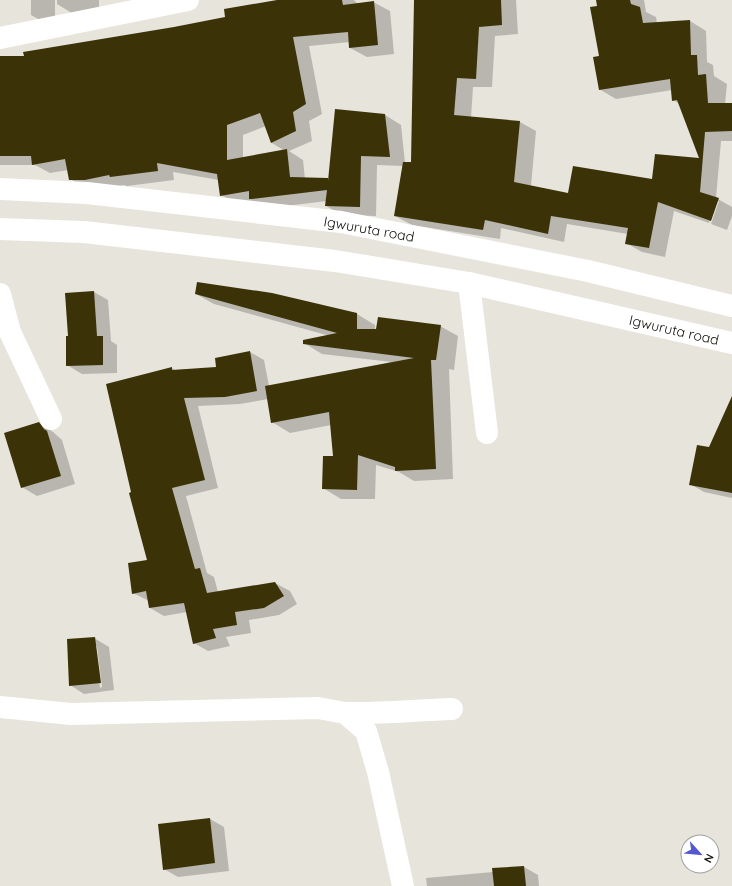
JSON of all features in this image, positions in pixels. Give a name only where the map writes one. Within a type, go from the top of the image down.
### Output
[{"type":"main road","points":[[0,38],[188,0]]},
{"type":"main road","name":"Igwuruta road","points":[[0,189],[87,193],[341,222],[588,271],[732,306]]},
{"type":"main road","name":"Igwuruta road","points":[[0,229],[84,232],[335,261],[469,283],[732,344]]},
{"type":"main road","points":[[469,283],[487,433]]},
{"type":"main road","points":[[0,294],[10,332],[51,419]]},
{"type":"main road","points":[[0,707],[71,714],[318,708],[345,713],[378,714],[415,710],[452,709]]},
{"type":"main road","points":[[345,713],[366,731],[378,772],[403,886]]},
{"type":"building","points":[[277,0],[342,0],[343,5],[374,1],[378,45],[349,48],[348,32],[293,37],[306,104],[293,112],[296,131],[271,143],[260,113],[227,125],[227,160],[287,149],[290,177],[328,178],[328,181],[335,109],[385,114],[390,157],[361,156],[360,207],[325,206],[327,190],[252,199],[249,199],[249,191],[220,196],[217,174],[157,163],[158,171],[110,177],[109,175],[85,180],[69,180],[65,159],[32,165],[31,156],[0,156],[0,56],[24,56],[23,52],[225,17],[224,9]]},
{"type":"building","points":[[414,0],[501,0],[502,25],[479,27],[476,79],[457,78],[454,115],[520,121],[514,182],[568,193],[573,166],[652,179],[655,154],[699,158],[677,100],[672,101],[670,79],[599,90],[593,57],[599,56],[590,7],[597,6],[596,0],[630,0],[631,4],[640,7],[643,23],[690,20],[691,55],[697,55],[698,75],[706,74],[708,103],[732,103],[732,131],[705,132],[700,192],[719,198],[711,221],[658,202],[649,248],[625,244],[628,228],[551,216],[548,234],[485,220],[483,230],[394,216],[403,162],[411,162]]},
{"type":"building","points":[[197,282],[272,293],[357,313],[357,329],[376,329],[378,317],[441,325],[436,360],[431,360],[436,469],[395,471],[395,467],[358,455],[357,490],[322,489],[323,456],[333,456],[329,412],[271,423],[265,386],[414,358],[303,344],[303,340],[337,333],[195,294]]},
{"type":"building","points":[[94,291],[97,336],[103,336],[103,365],[66,366],[66,336],[68,336],[65,293]]},
{"type":"building","points":[[250,351],[257,391],[225,397],[184,398],[205,480],[172,488],[195,569],[200,568],[207,593],[275,582],[284,596],[264,608],[235,612],[237,625],[213,629],[216,638],[193,644],[184,603],[149,608],[146,591],[132,594],[128,563],[147,560],[129,493],[131,492],[106,384],[172,367],[172,370],[216,367],[215,358]]},
{"type":"building","points":[[732,396],[732,493],[689,485],[697,445],[709,447]]},
{"type":"building","points":[[39,422],[47,431],[61,476],[21,488],[4,433]]},
{"type":"building","points":[[95,637],[101,683],[69,686],[67,639]]},
{"type":"building","points":[[210,818],[215,863],[163,870],[158,824]]},
{"type":"building","points":[[524,866],[526,886],[494,886],[492,868]]}]
